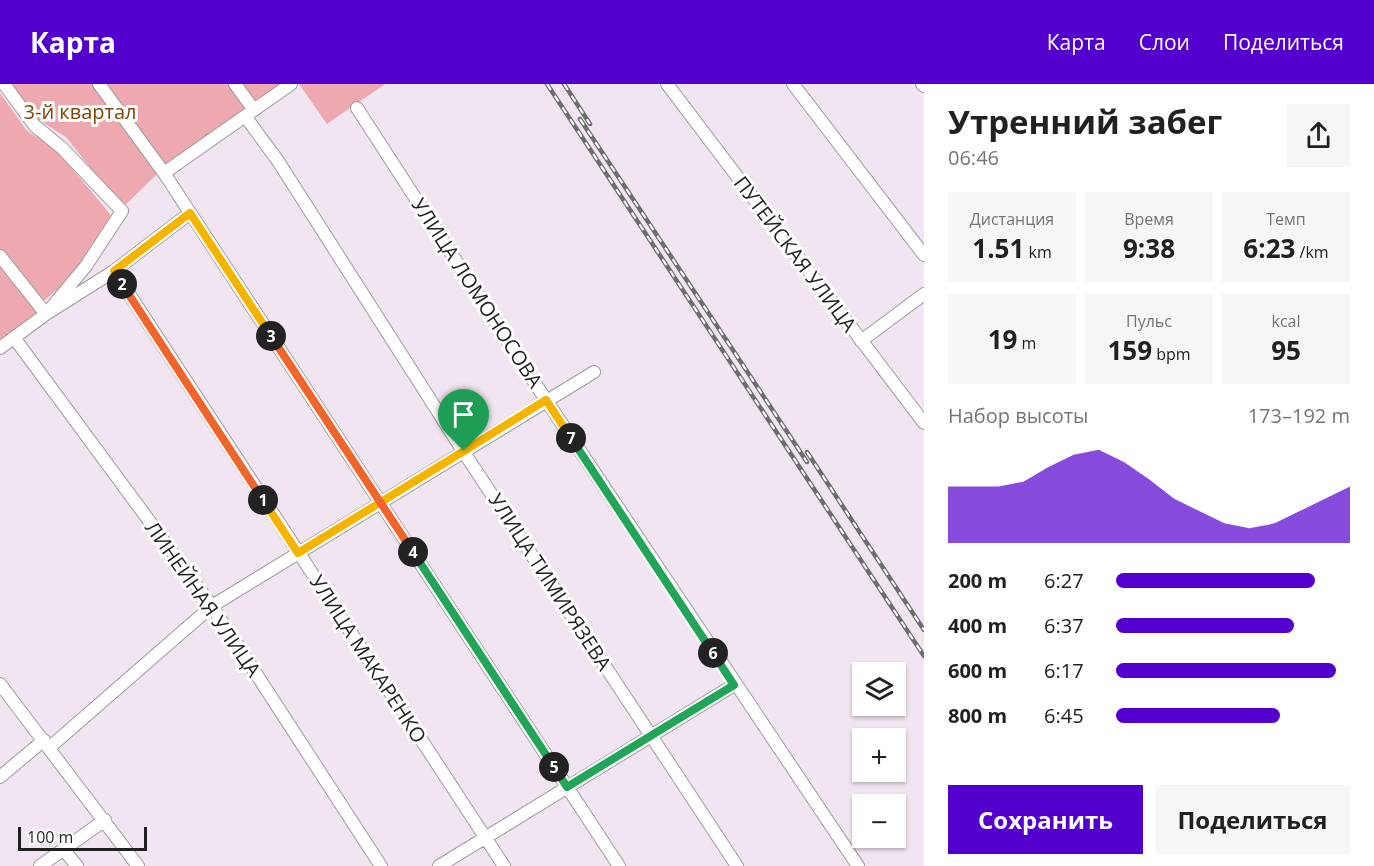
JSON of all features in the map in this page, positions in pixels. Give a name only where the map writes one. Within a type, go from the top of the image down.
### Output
[{"type":"street","points":[[4,84],[35,126],[62,148],[122,212],[86,266],[46,314]]},
{"type":"street","points":[[99,84],[164,173],[619,866]]},
{"type":"street","name":"УЛИЦА ТИМИРЯЗЕВА","points":[[235,84],[278,161],[464,451],[737,866]]},
{"type":"street","points":[[164,173],[291,84]]},
{"type":"street","name":"ПУТЕЙСКАЯ УЛИЦА","points":[[667,84],[924,423]]},
{"type":"street","points":[[793,84],[924,255]]},
{"type":"street","name":"УЛИЦА ЛОМОНОСОВА","points":[[357,108],[734,685],[858,866]]},
{"type":"street","points":[[0,348],[46,314],[114,271],[190,213]]},
{"type":"street","points":[[0,256],[46,314]]},
{"type":"street","name":"УЛИЦА МАКАРЕНКО","points":[[114,271],[504,866]]},
{"type":"street","points":[[861,341],[924,294]]},
{"type":"street","name":"ЛИНЕЙНАЯ УЛИЦА","points":[[15,339],[212,606],[381,866]]},
{"type":"street","points":[[0,776],[47,744],[212,606],[594,372]]},
{"type":"street","points":[[0,684],[138,866]]},
{"type":"street","points":[[439,866],[734,685]]},
{"type":"street","points":[[40,866],[105,820]]},
{"type":"street","points":[[64,850],[77,866]]},
{"type":"green space","name":"3-й квартал","points":[[12,84],[95,84],[158,173],[122,208],[66,137],[39,120]]},
{"type":"green space","points":[[103,84],[231,84],[249,109],[164,170]]},
{"type":"green space","points":[[242,84],[285,84],[258,104]]},
{"type":"green space","points":[[299,84],[385,84],[327,124]]},
{"type":"green space","points":[[0,93],[27,131],[56,149],[114,219],[79,272],[41,303],[0,249]]},
{"type":"green space","points":[[0,259],[42,314],[0,340]]},
{"type":"railway","points":[[547,84],[924,656]]},
{"type":"railway","points":[[564,84],[590,124]]},
{"type":"railway","points":[[580,119],[807,462]]},
{"type":"railway","points":[[807,452],[924,630]]},
{"type":"route","points":[[464,451],[380,502],[298,553],[114,271],[190,213],[380,502],[567,787],[734,685],[546,400],[464,451]]}]
